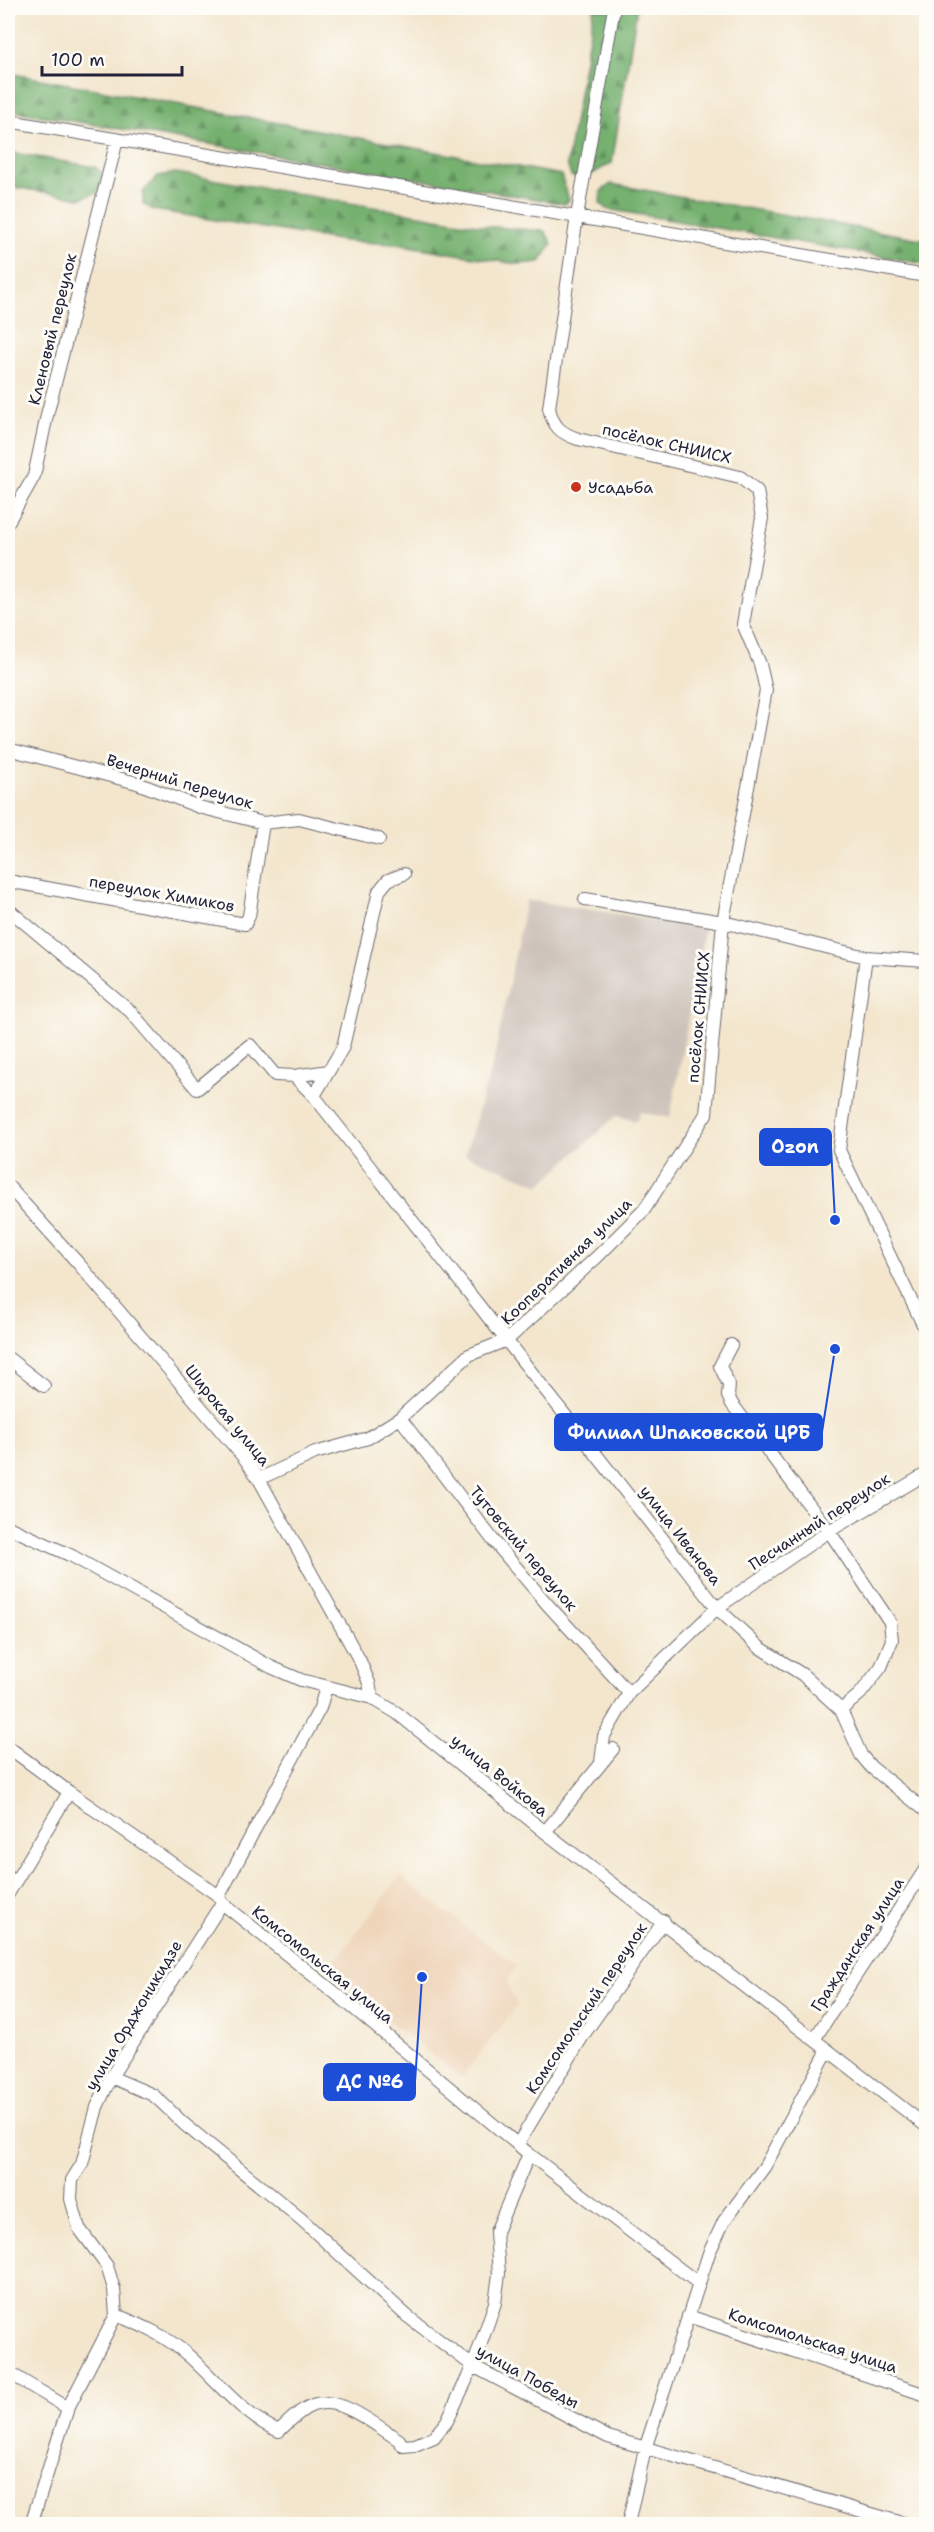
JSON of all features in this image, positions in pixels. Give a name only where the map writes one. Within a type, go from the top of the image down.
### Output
[{"type":"street","points":[[578,216],[614,8]]},
{"type":"street","points":[[8,121],[927,276]]},
{"type":"street","name":"Кленовый переулок","points":[[8,522],[34,476],[117,140]]},
{"type":"street","name":"посёлок СНИИСХ","points":[[578,216],[549,408],[551,419],[557,429],[578,439],[740,477],[757,491],[761,500],[762,518],[744,624],[760,664],[766,690],[723,922],[706,1114]]},
{"type":"street","name":"Вечерний переулок","points":[[8,749],[137,783],[199,807],[263,823],[299,819],[379,838]]},
{"type":"street","name":"переулок Химиков","points":[[8,881],[245,924],[249,916],[263,823]]},
{"type":"street","points":[[314,1096],[343,1047],[379,891],[388,880],[404,874]]},
{"type":"street","points":[[585,899],[723,922],[866,957],[927,960]]},
{"type":"street","points":[[8,909],[131,1012],[197,1089],[250,1045],[275,1075],[294,1076],[329,1071]]},
{"type":"street","points":[[866,957],[839,1150],[927,1331]]},
{"type":"street","name":"улица Иванова","points":[[294,1076],[314,1096],[436,1249],[717,1608],[759,1647],[803,1675],[842,1710],[861,1755],[870,1767],[927,1811]]},
{"type":"street","name":"Кооперативная улица","points":[[259,1479],[315,1453],[368,1438],[400,1418],[469,1354],[507,1340],[644,1210],[706,1114]]},
{"type":"street","name":"Широкая улица","points":[[8,1186],[215,1421],[259,1479],[360,1661],[372,1698]]},
{"type":"street","points":[[731,1345],[720,1366],[729,1385],[728,1396],[732,1404],[829,1531],[890,1622],[892,1640],[881,1668],[860,1694],[842,1710]]},
{"type":"street","points":[[8,1358],[44,1386]]},
{"type":"street","name":"Тутовский переулок","points":[[400,1418],[493,1540],[547,1604],[629,1693]]},
{"type":"street","name":"Песчанный переулок","points":[[601,1763],[604,1736],[629,1693],[717,1608],[829,1531],[927,1474]]},
{"type":"street","name":"улица Войкова","points":[[8,1527],[81,1561],[271,1667],[301,1680],[372,1698],[396,1713],[545,1832],[927,2126]]},
{"type":"street","name":"улица Орджоникидзе","points":[[116,2315],[114,2289],[108,2265],[79,2228],[71,2199],[72,2180],[82,2164],[97,2107],[111,2077],[220,1899],[320,1708],[326,1687]]},
{"type":"street","name":"Комсомольская улица","points":[[8,1747],[220,1899],[529,2154],[698,2283]]},
{"type":"street","points":[[545,1832],[613,1749]]},
{"type":"street","points":[[8,1894],[69,1792]]},
{"type":"street","name":"Гражданская улица","points":[[815,2038],[927,1868]]},
{"type":"street","name":"Комсомольский переулок","points":[[518,2144],[574,2050],[663,1921]]},
{"type":"street","points":[[628,2524],[645,2448],[698,2283],[724,2221],[765,2166],[828,2050]]},
{"type":"street","name":"улица Победы","points":[[111,2077],[153,2095],[184,2124],[302,2219],[406,2316],[473,2366],[608,2437],[906,2524]]},
{"type":"street","points":[[31,2524],[68,2408],[116,2315],[152,2329],[187,2355],[261,2422],[279,2431],[312,2405],[331,2402],[350,2410],[399,2440],[403,2446],[415,2445],[434,2437],[447,2421],[473,2366],[495,2303],[499,2274],[496,2232],[529,2154]]},
{"type":"street","name":"Комсомольская улица","points":[[688,2316],[927,2396]]},
{"type":"street","points":[[8,2372],[68,2408]]},
{"type":"shaded area","points":[[526,900],[705,927],[670,1118],[640,1112],[636,1121],[616,1116],[540,1185],[465,1155],[494,1059]]},
{"type":"shaded area","points":[[400,1876],[516,1966],[507,1983],[517,2006],[461,2078],[327,1971]]},
{"type":"green space","points":[[594,8],[637,8],[612,163],[587,176],[577,177],[571,176],[567,164]]},
{"type":"green space","points":[[8,73],[561,175],[569,200],[565,204],[8,110]]},
{"type":"green space","points":[[8,152],[95,167],[102,173],[99,192],[81,198],[8,186]]},
{"type":"green space","points":[[176,173],[483,226],[545,231],[552,244],[540,262],[517,264],[396,244],[344,241],[154,210],[143,204],[143,192],[158,176]]},
{"type":"green space","points":[[611,184],[926,240],[926,264],[607,209],[600,203],[601,191]]},
{"type":"place","name":"Усадьба","points":[[576,487]]},
{"type":"place","name":"Ozon","points":[[835,1220]]},
{"type":"place","name":"Филиал Шпаковской ЦРБ","points":[[835,1349]]},
{"type":"place","name":"ДС №6","points":[[422,1977]]}]
